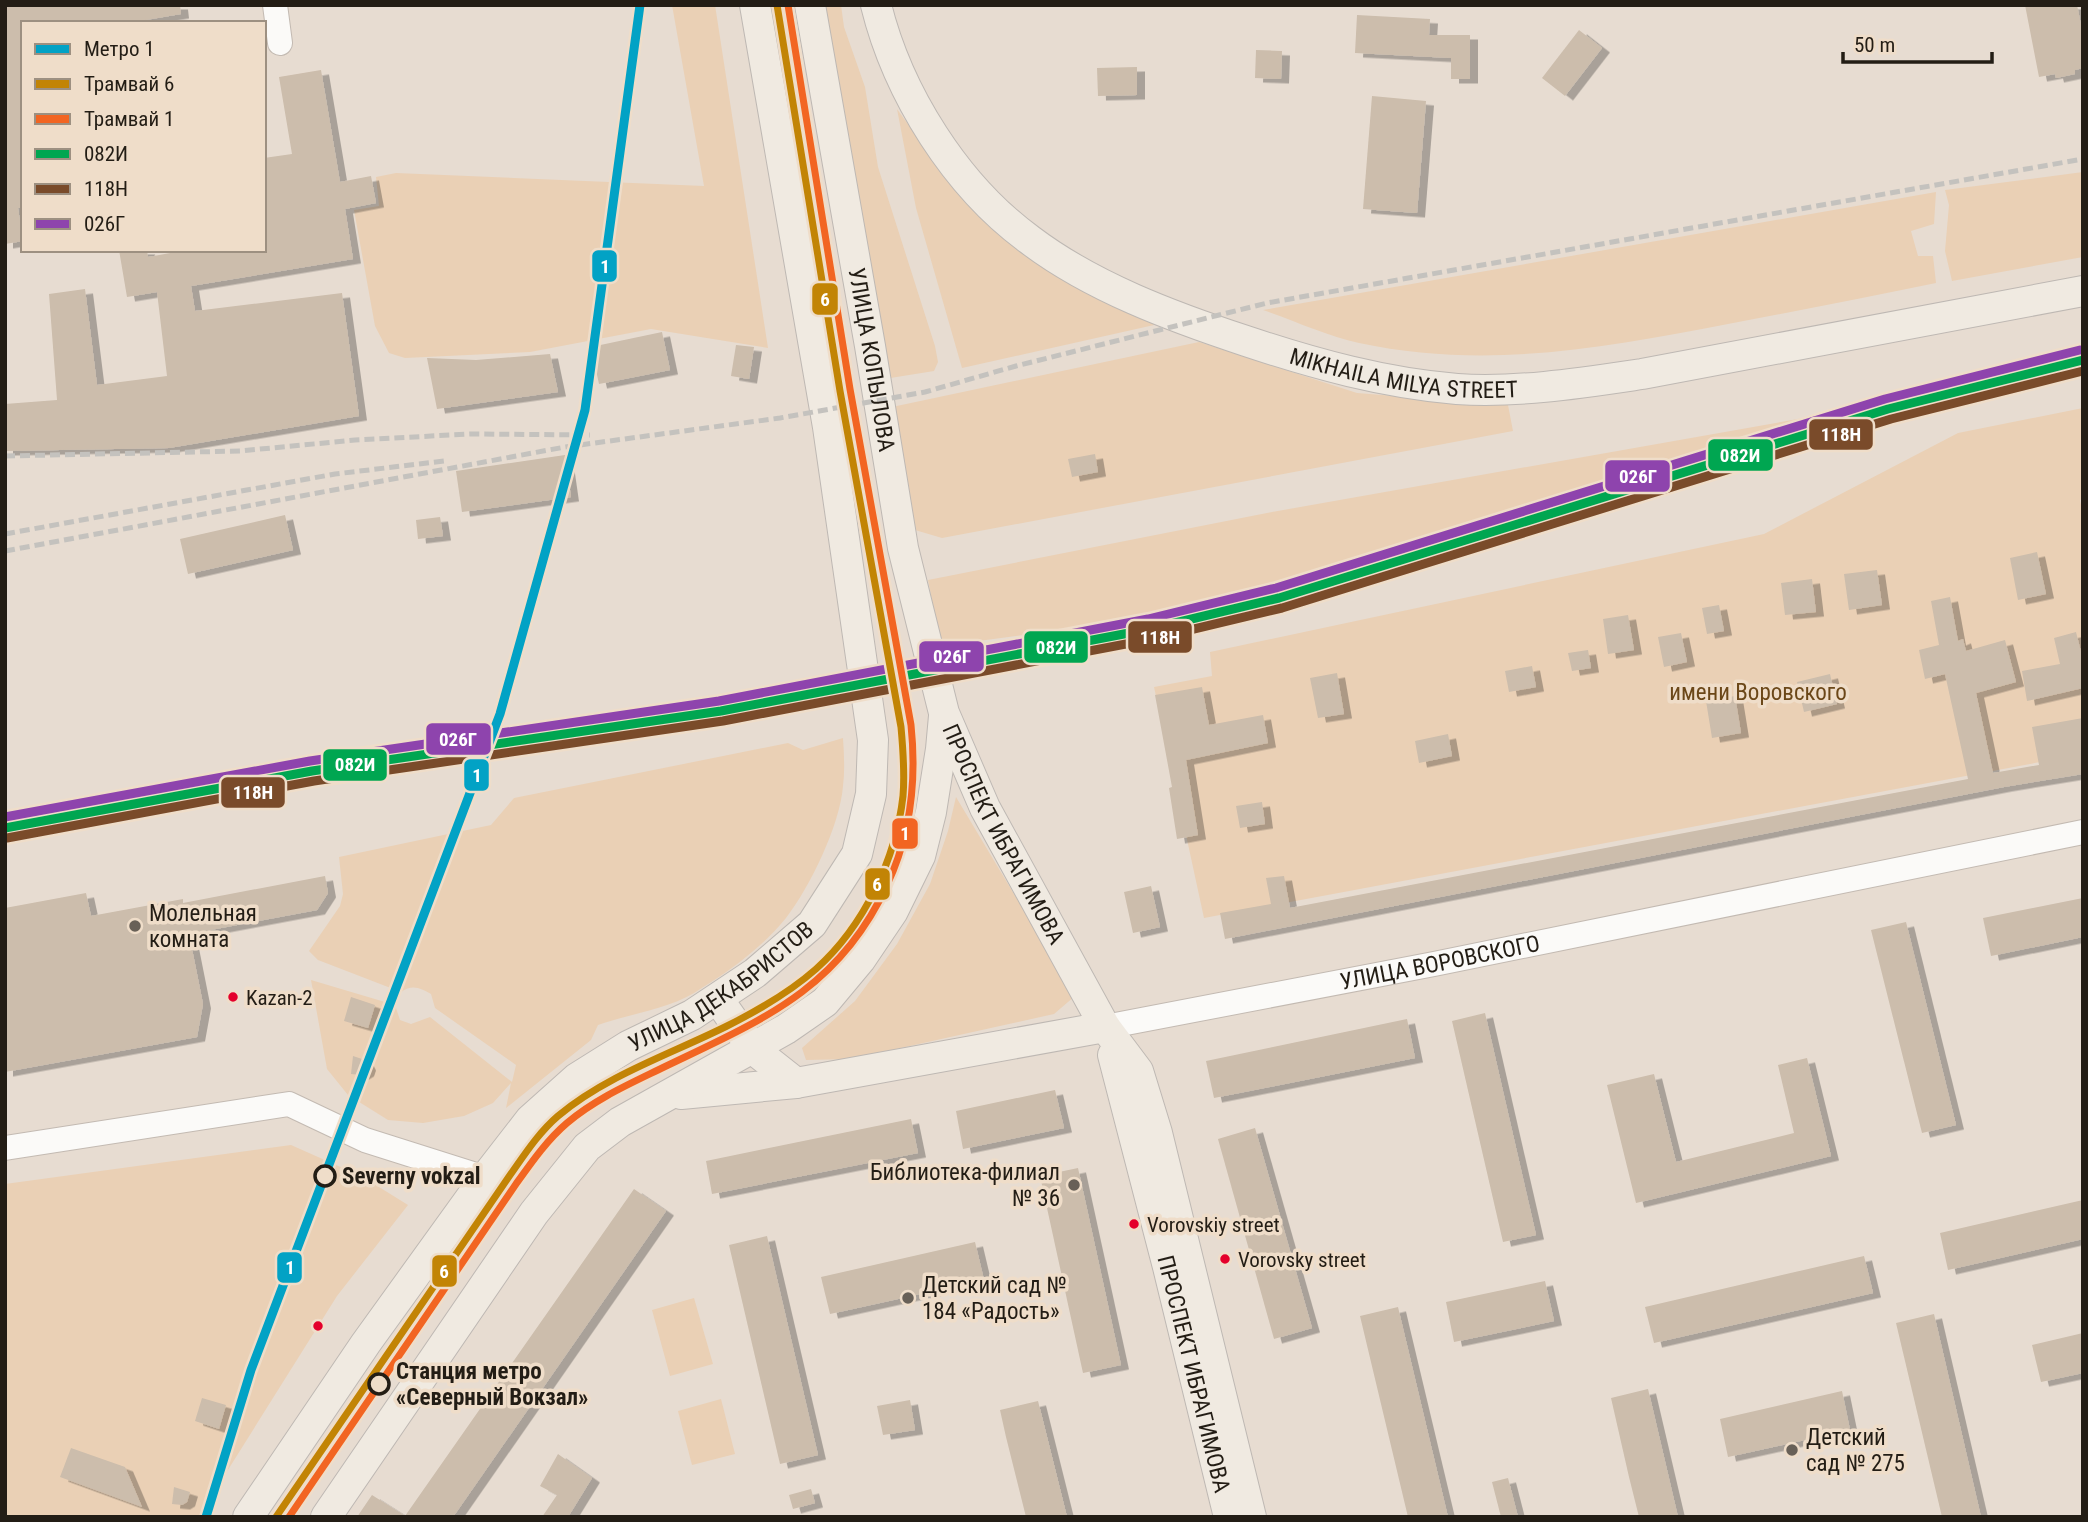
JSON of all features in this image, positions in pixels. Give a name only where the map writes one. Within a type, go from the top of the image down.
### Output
[{"type":"main road","name":"УЛИЦА ДЕКАБРИСТОВ","points":[[248,1517],[366,1343],[530,1120],[577,1077],[628,1046],[692,1015],[755,974],[812,924],[857,854],[871,794],[873,740],[813,332],[755,5]]},
{"type":"main road","name":"УЛИЦА КОПЫЛОВА","points":[[810,5],[903,548],[944,713]]},
{"type":"main road","name":"MIKHAILA MILYA STREET","points":[[876,5],[898,70],[937,144],[983,198],[1030,240],[1079,271],[1130,296],[1193,323],[1311,363],[1383,380],[1459,389],[1588,382],[2083,290]]},
{"type":"main road","name":"ПРОСПЕКТ ИБРАГИМОВА","points":[[944,713],[985,808],[1105,1027],[1138,1071],[1157,1133],[1251,1517]]},
{"type":"main road","points":[[326,1517],[526,1224],[587,1147],[620,1122],[753,1049],[825,1002],[860,960],[893,911],[920,856],[935,787],[944,713]]},
{"type":"main road","points":[[719,999],[753,1049],[796,1083]]},
{"type":"main road","name":"ПРОСПЕКТ ИБРАГИМОВА","points":[[1105,1027],[1168,1267],[1229,1517]]},
{"type":"main road","name":"УЛИЦА ВОРОВСКОГО","points":[[673,1094],[796,1083],[1105,1027]]},
{"type":"street","points":[[275,5],[280,43]]},
{"type":"street","name":"УЛИЦА ВОРОВСКОГО","points":[[1105,1027],[1434,964],[2083,832]]},
{"type":"street","points":[[5,1148],[289,1104],[365,1140],[485,1178]]},
{"type":"green space","points":[[672,5],[715,5],[768,348],[651,329],[530,352],[405,358],[389,353],[375,326],[354,210],[379,206],[376,177],[396,173],[704,186]]},
{"type":"green space","points":[[824,5],[841,5],[844,27],[865,87],[878,167],[935,346],[938,362],[934,371],[884,379]]},
{"type":"green space","points":[[897,109],[939,167],[1163,323],[962,368],[916,208]]},
{"type":"green space","points":[[2083,172],[2083,257],[1952,281],[1945,251],[1949,205],[1945,190]]},
{"type":"green space","points":[[1936,192],[1934,224],[1911,231],[1918,256],[1933,256],[1936,283],[1635,341],[1544,353],[1453,355],[1359,343],[1263,310]]},
{"type":"green space","points":[[1199,342],[1357,393],[1508,405],[1513,431],[942,538],[915,530],[892,407]]},
{"type":"green space","points":[[1860,408],[1451,534],[1168,616],[941,646],[928,580],[1272,512]]},
{"type":"green space","name":"имени Воровского","points":[[2083,408],[2083,499],[2080,500],[2083,514],[2083,754],[1204,918],[1154,687],[1212,676],[1210,652],[1764,534],[1958,433]]},
{"type":"green space","points":[[843,738],[844,774],[841,802],[830,837],[805,890],[786,918],[766,940],[694,993],[671,1004],[598,1025],[591,1040],[506,1108],[511,1083],[493,1103],[464,1116],[423,1123],[388,1120],[348,1095],[327,1069],[311,980],[395,1005],[400,1020],[411,1024],[430,1017],[512,1082],[516,1065],[435,1008],[431,994],[413,988],[401,992],[318,960],[309,951],[340,906],[343,894],[339,857],[491,825],[514,798],[788,743],[803,750]]},
{"type":"green space","points":[[956,797],[1075,996],[1054,1014],[851,1059],[806,1060],[802,1048],[855,1001],[897,944],[930,884]]},
{"type":"green space","points":[[291,1145],[363,1177],[408,1205],[337,1296],[199,1516],[5,1517],[5,1184]]},
{"type":"green space","points":[[694,1298],[713,1364],[670,1376],[652,1310]]},
{"type":"green space","points":[[721,1399],[735,1454],[692,1465],[678,1411]]},
{"type":"building","points":[[5,5],[180,5],[181,14],[140,21],[21,21],[21,208],[18,208],[21,241],[5,244]]},
{"type":"building","points":[[2025,5],[2077,5],[2083,35],[2083,68],[2075,70],[2075,74],[2056,78],[2055,74],[2039,77]]},
{"type":"building","points":[[1357,15],[1430,19],[1429,35],[1470,35],[1470,79],[1451,79],[1451,58],[1355,53]]},
{"type":"building","points":[[1579,30],[1602,48],[1565,96],[1542,78]]},
{"type":"building","points":[[1256,50],[1282,51],[1281,79],[1255,78]]},
{"type":"building","points":[[1137,67],[1137,95],[1098,96],[1097,68]]},
{"type":"building","points":[[321,70],[340,182],[371,176],[376,203],[345,209],[353,259],[191,286],[195,311],[342,293],[359,416],[169,448],[5,451],[5,404],[57,400],[49,294],[85,289],[97,385],[167,376],[157,292],[127,297],[119,252],[147,252],[148,257],[176,252],[266,252],[266,158],[292,154],[279,77]]},
{"type":"building","points":[[1372,96],[1426,101],[1417,213],[1363,209]]},
{"type":"building","points":[[662,332],[670,370],[599,384],[591,347]]},
{"type":"building","points":[[736,345],[754,347],[749,379],[731,376]]},
{"type":"building","points":[[550,354],[558,392],[437,409],[427,358],[476,360]]},
{"type":"building","points":[[1095,454],[1098,472],[1072,477],[1068,459]]},
{"type":"building","points":[[565,455],[571,497],[462,512],[456,471]]},
{"type":"building","points":[[285,515],[293,550],[188,574],[180,539]]},
{"type":"building","points":[[440,517],[443,536],[418,539],[416,520]]},
{"type":"building","points":[[2037,552],[2046,594],[2018,600],[2010,558]]},
{"type":"building","points":[[1877,570],[1882,605],[1849,610],[1844,574]]},
{"type":"building","points":[[1812,579],[1816,612],[1785,615],[1781,583]]},
{"type":"building","points":[[1950,597],[1958,641],[1963,639],[1966,651],[2005,640],[2016,682],[1976,693],[1993,773],[2039,765],[2032,727],[2083,718],[2083,774],[2004,787],[1225,939],[1220,913],[1271,904],[1266,878],[1284,876],[1290,908],[1968,779],[1945,674],[1925,679],[1919,650],[1939,645],[1931,601]]},
{"type":"building","points":[[1719,605],[1724,631],[1707,634],[1702,608]]},
{"type":"building","points":[[1628,615],[1634,650],[1608,654],[1603,619]]},
{"type":"building","points":[[2076,632],[2083,660],[2083,688],[2027,701],[2022,671],[2060,664],[2054,638]]},
{"type":"building","points":[[1681,633],[1687,662],[1664,667],[1658,637]]},
{"type":"building","points":[[1588,650],[1591,668],[1572,671],[1568,653]]},
{"type":"building","points":[[1532,666],[1536,687],[1509,692],[1505,671]]},
{"type":"building","points":[[1337,673],[1344,714],[1318,718],[1310,678]]},
{"type":"building","points":[[1830,674],[1837,704],[1804,712],[1797,682]]},
{"type":"building","points":[[1202,687],[1209,725],[1263,715],[1268,743],[1186,760],[1198,835],[1177,839],[1169,788],[1172,787],[1155,695]]},
{"type":"building","points":[[1735,696],[1741,733],[1712,738],[1706,701]]},
{"type":"building","points":[[1448,734],[1452,756],[1419,763],[1415,741]]},
{"type":"building","points":[[1262,802],[1265,824],[1240,828],[1236,806]]},
{"type":"building","points":[[325,876],[328,893],[317,910],[189,934],[203,1004],[197,1037],[5,1072],[5,908],[86,893],[91,916],[183,899],[183,903]]},
{"type":"building","points":[[1151,886],[1160,927],[1133,933],[1124,892]]},
{"type":"building","points":[[2083,898],[2083,937],[1991,956],[1983,918]]},
{"type":"building","points":[[1906,922],[1956,1125],[1922,1133],[1871,930]]},
{"type":"building","points":[[351,997],[375,1005],[368,1028],[344,1021]]},
{"type":"building","points":[[1485,1013],[1536,1235],[1503,1242],[1452,1021]]},
{"type":"building","points":[[1407,1019],[1415,1058],[1214,1098],[1206,1061]]},
{"type":"building","points":[[353,1056],[365,1060],[368,1066],[366,1072],[361,1075],[351,1074]]},
{"type":"building","points":[[1807,1058],[1831,1156],[1636,1203],[1607,1085],[1654,1074],[1676,1162],[1794,1133],[1778,1065]]},
{"type":"building","points":[[1055,1090],[1064,1128],[963,1149],[956,1111]]},
{"type":"building","points":[[911,1119],[918,1153],[712,1194],[706,1161]]},
{"type":"building","points":[[1255,1128],[1312,1328],[1274,1339],[1218,1139]]},
{"type":"building","points":[[1078,1168],[1121,1365],[1083,1373],[1040,1176]]},
{"type":"building","points":[[634,1189],[666,1211],[453,1517],[357,1517],[372,1495],[405,1516]]},
{"type":"building","points":[[2083,1200],[2083,1239],[1948,1270],[1940,1233]]},
{"type":"building","points":[[767,1236],[818,1455],[780,1464],[729,1245]]},
{"type":"building","points":[[975,1242],[984,1280],[830,1314],[821,1277]]},
{"type":"building","points":[[1864,1256],[1873,1293],[1654,1343],[1645,1307]]},
{"type":"building","points":[[1545,1281],[1554,1321],[1454,1342],[1446,1302]]},
{"type":"building","points":[[1398,1307],[1448,1517],[1408,1517],[1360,1316]]},
{"type":"building","points":[[1934,1314],[1981,1517],[1942,1517],[1896,1323]]},
{"type":"building","points":[[2083,1333],[2083,1373],[2041,1382],[2032,1345]]},
{"type":"building","points":[[1648,1389],[1678,1517],[1639,1517],[1629,1477],[1611,1398]]},
{"type":"building","points":[[1842,1391],[1850,1430],[1728,1457],[1720,1419]]},
{"type":"building","points":[[202,1398],[226,1405],[219,1429],[195,1421]]},
{"type":"building","points":[[910,1400],[915,1430],[883,1435],[877,1406]]},
{"type":"building","points":[[1038,1401],[1067,1517],[1026,1517],[1006,1437],[1000,1410]]},
{"type":"building","points":[[71,1448],[125,1467],[142,1507],[60,1477]]},
{"type":"building","points":[[558,1454],[592,1478],[568,1517],[542,1517],[557,1495],[540,1486]]},
{"type":"building","points":[[1508,1478],[1518,1517],[1501,1517],[1492,1482]]},
{"type":"building","points":[[174,1487],[190,1492],[187,1502],[182,1505],[172,1504]]},
{"type":"building","points":[[811,1489],[815,1503],[793,1509],[789,1495]]},
{"type":"railway","points":[[5,551],[565,447],[780,418],[925,392],[1016,366],[1267,303],[2083,159]]},
{"type":"railway","points":[[5,456],[240,451],[355,440],[470,434],[590,435]]},
{"type":"railway","points":[[5,534],[335,474],[444,461]]},
{"type":"metro line","name":"1","points":[[206,1517],[251,1370],[500,714],[585,410],[640,5]]},
{"type":"tram line","name":"6","points":[[276,1517],[508,1178],[544,1130],[558,1116],[597,1089],[739,1020],[774,1000],[816,969],[849,933],[863,912],[893,844],[903,796],[901,727],[840,391],[777,5]]},
{"type":"tram line","name":"1","points":[[289,1517],[516,1184],[553,1137],[567,1123],[599,1100],[761,1019],[819,978],[867,922],[887,885],[902,846],[912,787],[911,725],[850,389],[788,5]]},
{"type":"transit line","name":"026Г","points":[[5,817],[310,761],[719,701],[1148,619],[1276,588],[1885,399],[2080,350]]},
{"type":"transit line","name":"082И","points":[[5,828],[312,771],[721,711],[1150,629],[1279,598],[1888,409],[2083,360]]},
{"type":"transit line","name":"118Н","points":[[7,838],[314,781],[723,721],[1152,639],[1282,608],[1891,419],[2083,371]]},
{"type":"place","name":"Молельная комната","points":[[135,926]]},
{"type":"place","name":"Kazan-2","points":[[233,997]]},
{"type":"place","name":"Severny vokzal","points":[[325,1176]]},
{"type":"place","name":"Библиотека-филиал № 36","points":[[1074,1185]]},
{"type":"place","name":"Vorovskiy street","points":[[1134,1224]]},
{"type":"place","name":"Vorovsky street","points":[[1225,1259]]},
{"type":"place","name":"Детский сад № 184 «Радость»","points":[[908,1298]]},
{"type":"place","name":"Станция метро «Северный Вокзал»","points":[[379,1384]]},
{"type":"place","name":"Детский сад № 275","points":[[1792,1450]]}]
